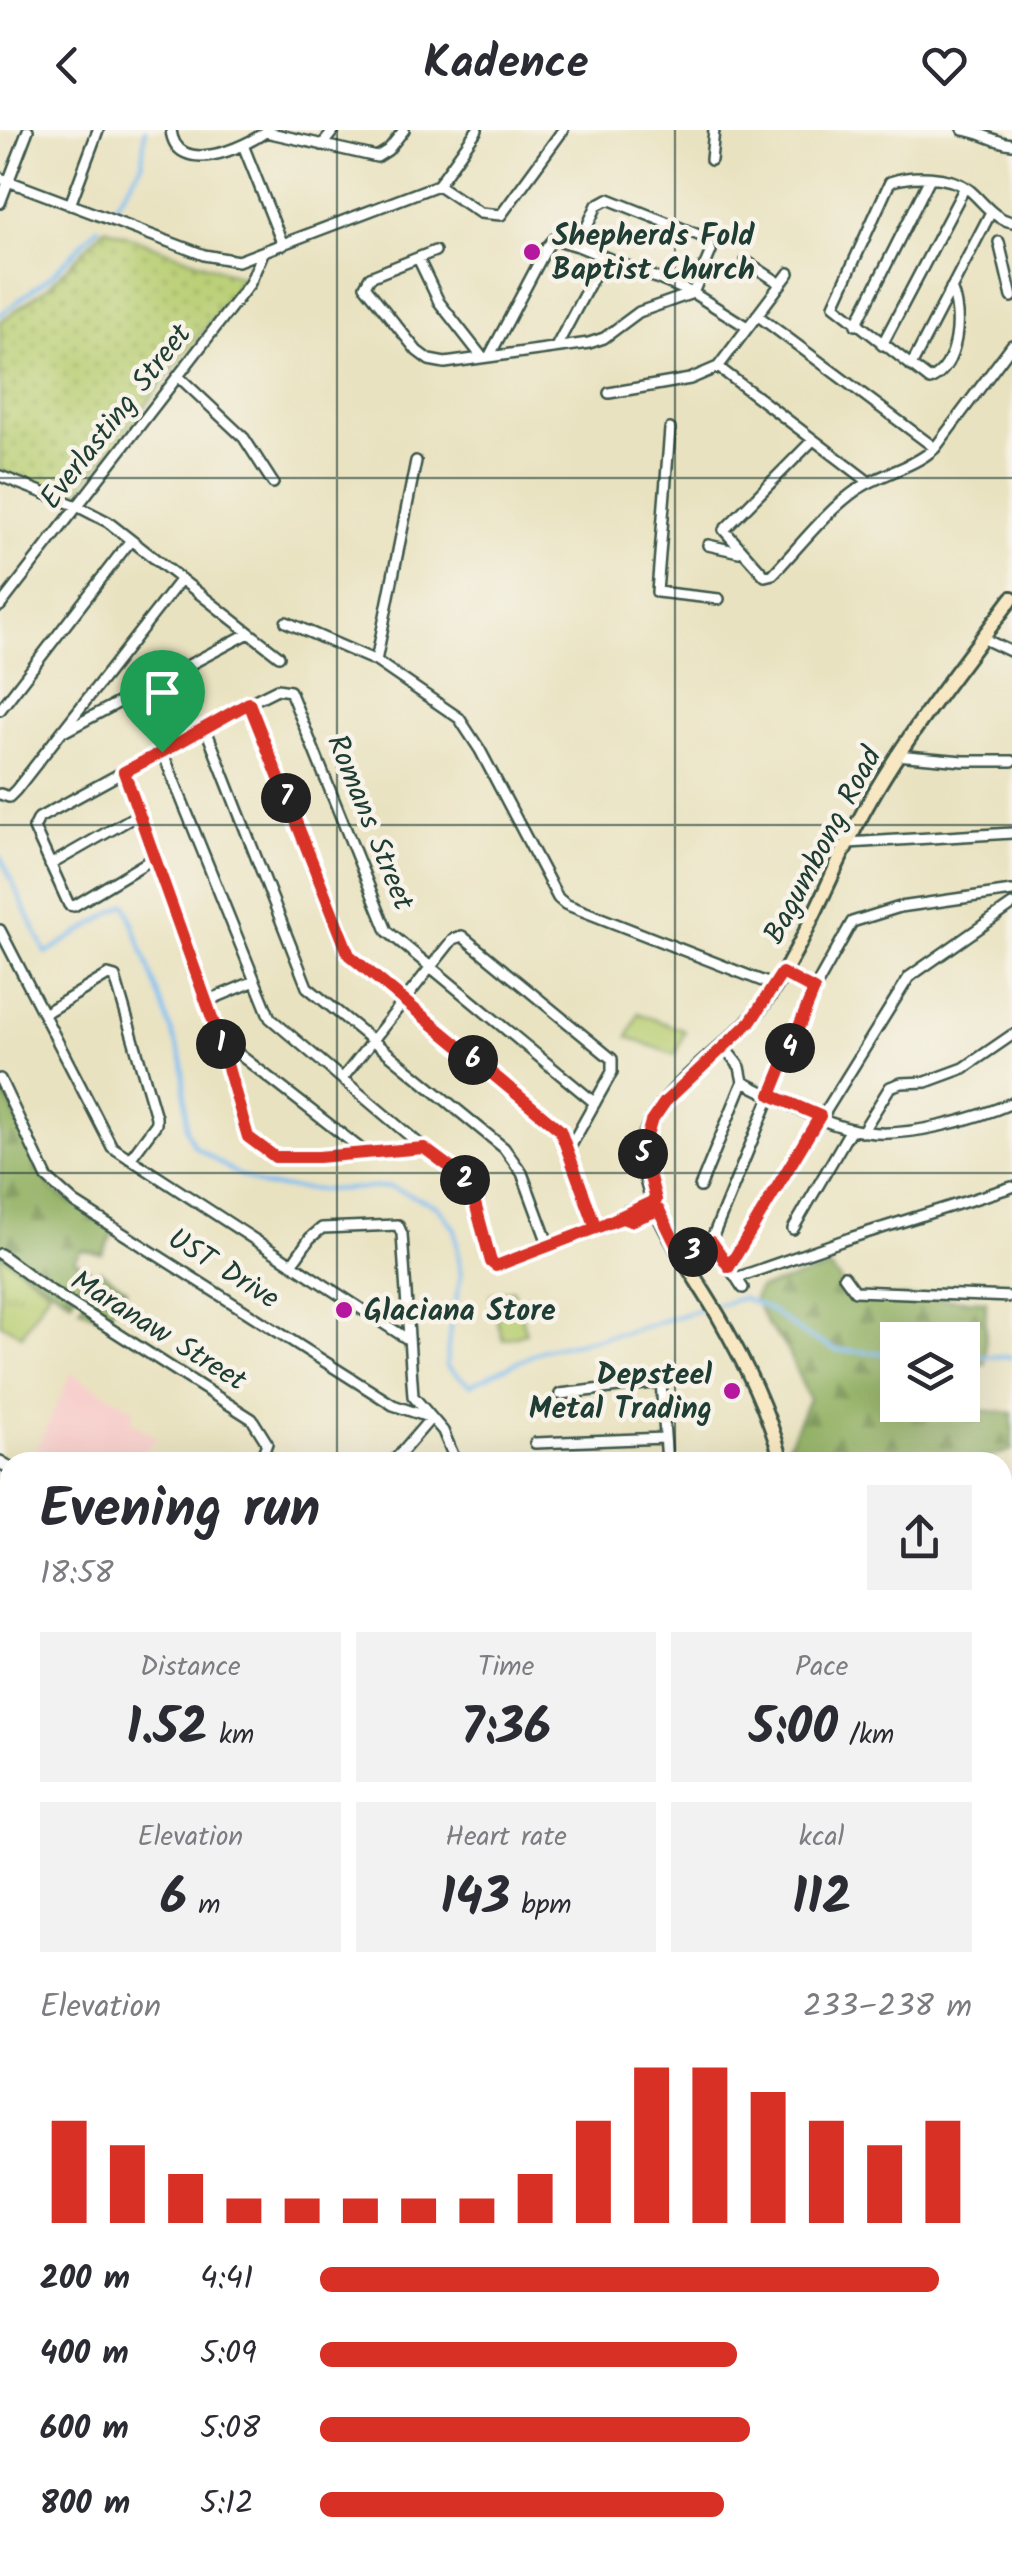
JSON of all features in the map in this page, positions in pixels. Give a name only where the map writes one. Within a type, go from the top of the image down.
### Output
[{"type":"main road","name":"Bagumbong Road","points":[[779,1452],[764,1401],[682,1257],[658,1205],[644,1163],[646,1132],[665,1102],[751,1021],[779,980],[896,756],[1012,598]]},
{"type":"street","points":[[0,203],[4,180],[28,130]]},
{"type":"street","points":[[70,205],[98,130]]},
{"type":"street","points":[[171,130],[173,144],[187,154],[216,154],[267,131],[378,156],[404,130]]},
{"type":"street","points":[[322,145],[334,130]]},
{"type":"street","points":[[4,180],[218,260],[238,261],[438,185],[477,130]]},
{"type":"street","points":[[438,185],[480,213],[502,215],[564,130]]},
{"type":"street","points":[[711,160],[714,130]]},
{"type":"street","points":[[963,130],[985,131],[994,142],[1012,144]]},
{"type":"street","points":[[243,145],[283,245]]},
{"type":"street","points":[[856,325],[930,178]]},
{"type":"street","points":[[952,288],[958,312],[957,339],[930,380],[836,309],[834,301],[890,182],[930,178],[965,187],[991,212],[1012,222]]},
{"type":"street","points":[[882,345],[965,187]]},
{"type":"street","points":[[434,251],[370,277],[366,288],[417,351],[429,360],[444,362],[597,341],[640,312],[692,293],[712,251],[701,236],[603,199],[578,246]]},
{"type":"street","points":[[911,366],[991,212]]},
{"type":"street","points":[[486,356],[550,242],[559,239],[692,293],[748,327]]},
{"type":"street","points":[[999,242],[1012,297]]},
{"type":"street","name":"Everlasting Street","points":[[0,606],[250,283],[262,253]]},
{"type":"street","points":[[556,347],[604,256]]},
{"type":"street","points":[[418,258],[439,302],[486,356]]},
{"type":"street","points":[[746,261],[781,284]]},
{"type":"street","points":[[609,393],[690,379],[718,368],[789,273]]},
{"type":"street","points":[[757,315],[935,448]]},
{"type":"street","points":[[813,440],[726,526],[725,534],[766,576],[773,574],[849,495],[935,448],[1012,345]]},
{"type":"street","points":[[718,368],[870,482]]},
{"type":"street","points":[[178,376],[244,438],[273,483]]},
{"type":"street","points":[[670,429],[657,592],[718,599]]},
{"type":"street","points":[[376,661],[416,461]]},
{"type":"street","points":[[0,476],[108,522],[279,656]]},
{"type":"street","points":[[0,710],[131,540]]},
{"type":"street","points":[[708,545],[742,552]]},
{"type":"street","points":[[0,794],[12,795],[182,580]]},
{"type":"street","points":[[286,622],[376,661],[459,718],[558,898],[565,904],[814,990]]},
{"type":"street","points":[[62,732],[250,633]]},
{"type":"street","points":[[982,638],[1012,652]]},
{"type":"street","name":"Romans Street","points":[[249,703],[277,689],[290,690],[296,699],[382,923],[394,939],[594,1104]]},
{"type":"street","points":[[154,858],[79,905],[69,905],[36,837],[36,822],[249,703],[344,947],[357,965],[560,1130],[596,1228]]},
{"type":"street","points":[[205,727],[307,987],[515,1160],[550,1246]]},
{"type":"street","points":[[162,752],[270,1018],[463,1177],[472,1192],[491,1262],[499,1266],[622,1218],[630,1221],[658,1205]]},
{"type":"street","points":[[896,756],[1012,761]]},
{"type":"street","points":[[124,772],[207,1001],[248,1137],[275,1157],[424,1148]]},
{"type":"street","points":[[50,865],[139,814]]},
{"type":"street","points":[[848,843],[1012,833]]},
{"type":"street","points":[[682,1257],[712,1242],[814,990],[847,928],[859,918],[900,907],[1012,891]]},
{"type":"street","points":[[729,1267],[912,973],[1012,906]]},
{"type":"street","name":"UST Drive","points":[[0,930],[112,1147],[409,1340]]},
{"type":"street","points":[[342,1079],[454,939],[462,936],[612,1058],[612,1072],[568,1149]]},
{"type":"street","points":[[45,1013],[108,976],[115,977],[156,1117],[156,1124],[130,1160]]},
{"type":"street","points":[[207,1001],[255,982]]},
{"type":"street","points":[[862,1132],[890,1087],[926,1082],[964,1068],[1012,1035]]},
{"type":"street","points":[[220,1040],[366,1153]]},
{"type":"street","points":[[700,1187],[743,1082],[740,1066],[724,1047]]},
{"type":"street","name":"UST Drive","points":[[0,1079],[47,1178],[75,1204],[394,1405],[432,1418]]},
{"type":"street","points":[[743,1082],[862,1132],[952,1123],[983,1116],[1012,1102]]},
{"type":"street","points":[[793,1229],[851,1129]]},
{"type":"street","points":[[736,1278],[1012,1188]]},
{"type":"street","points":[[292,1264],[322,1228],[398,1225],[402,1234],[413,1396],[443,1431],[452,1452]]},
{"type":"street","points":[[712,1242],[743,1288]]},
{"type":"street","name":"Maranaw Street","points":[[0,1254],[44,1287],[252,1419],[267,1443],[264,1452]]},
{"type":"street","points":[[844,1276],[855,1291],[1012,1297]]},
{"type":"street","points":[[560,1394],[659,1381],[664,1389],[666,1452]]},
{"type":"street","points":[[402,1452],[432,1418]]},
{"type":"street","points":[[535,1442],[665,1438]]},
{"type":"shaded area","points":[[71,1373],[135,1410],[130,1421],[156,1438],[144,1452],[35,1452]]},
{"type":"green space","points":[[105,228],[243,278],[74,498],[0,470],[0,322],[48,287]]},
{"type":"green space","points":[[638,1013],[685,1031],[675,1055],[628,1037]]},
{"type":"green space","points":[[0,1085],[51,1189],[114,1231],[102,1254],[81,1250],[74,1260],[90,1270],[71,1301],[0,1250]]},
{"type":"green space","points":[[0,1254],[49,1290],[22,1335],[0,1323]]},
{"type":"green space","points":[[830,1268],[852,1295],[986,1301],[985,1364],[980,1364],[980,1322],[880,1322],[880,1422],[980,1422],[980,1410],[1012,1413],[1012,1451],[785,1452],[809,1399],[785,1346],[768,1326],[754,1299],[758,1289]]},
{"type":"green space","points":[[100,1270],[127,1289],[105,1320],[80,1308]]},
{"type":"green space","points":[[513,1289],[526,1333],[503,1340],[490,1295]]},
{"type":"waterway","points":[[112,211],[142,164],[145,130]]},
{"type":"waterway","points":[[0,315],[52,275],[98,227]]},
{"type":"waterway","points":[[0,856],[46,953],[126,904],[183,1063],[187,1131],[194,1146],[235,1173],[264,1186],[323,1190],[391,1187],[437,1206],[455,1229],[461,1276],[446,1366],[470,1385],[543,1350],[627,1332],[708,1307]]},
{"type":"waterway","points":[[717,1305],[742,1298],[767,1308],[802,1333],[836,1350],[880,1353]]},
{"type":"waterway","points":[[980,1356],[1012,1357]]},
{"type":"place","name":"Shepherds Fold Baptist Church","points":[[532,252]]},
{"type":"place","name":"Glaciana Store","points":[[344,1310]]},
{"type":"place","name":"Depsteel Metal Trading","points":[[732,1391]]},
{"type":"route","points":[[249,703],[349,955],[560,1130],[596,1228],[656,1200],[643,1150],[651,1122],[665,1102],[751,1021],[782,973],[814,990],[771,1095],[820,1116],[729,1267],[712,1242],[682,1257],[659,1210],[630,1221],[622,1218],[499,1266],[496,1266],[491,1262],[472,1192],[463,1177],[424,1148],[318,1157],[275,1157],[261,1149],[248,1137],[207,1001],[124,772],[162,752],[249,703]]}]
